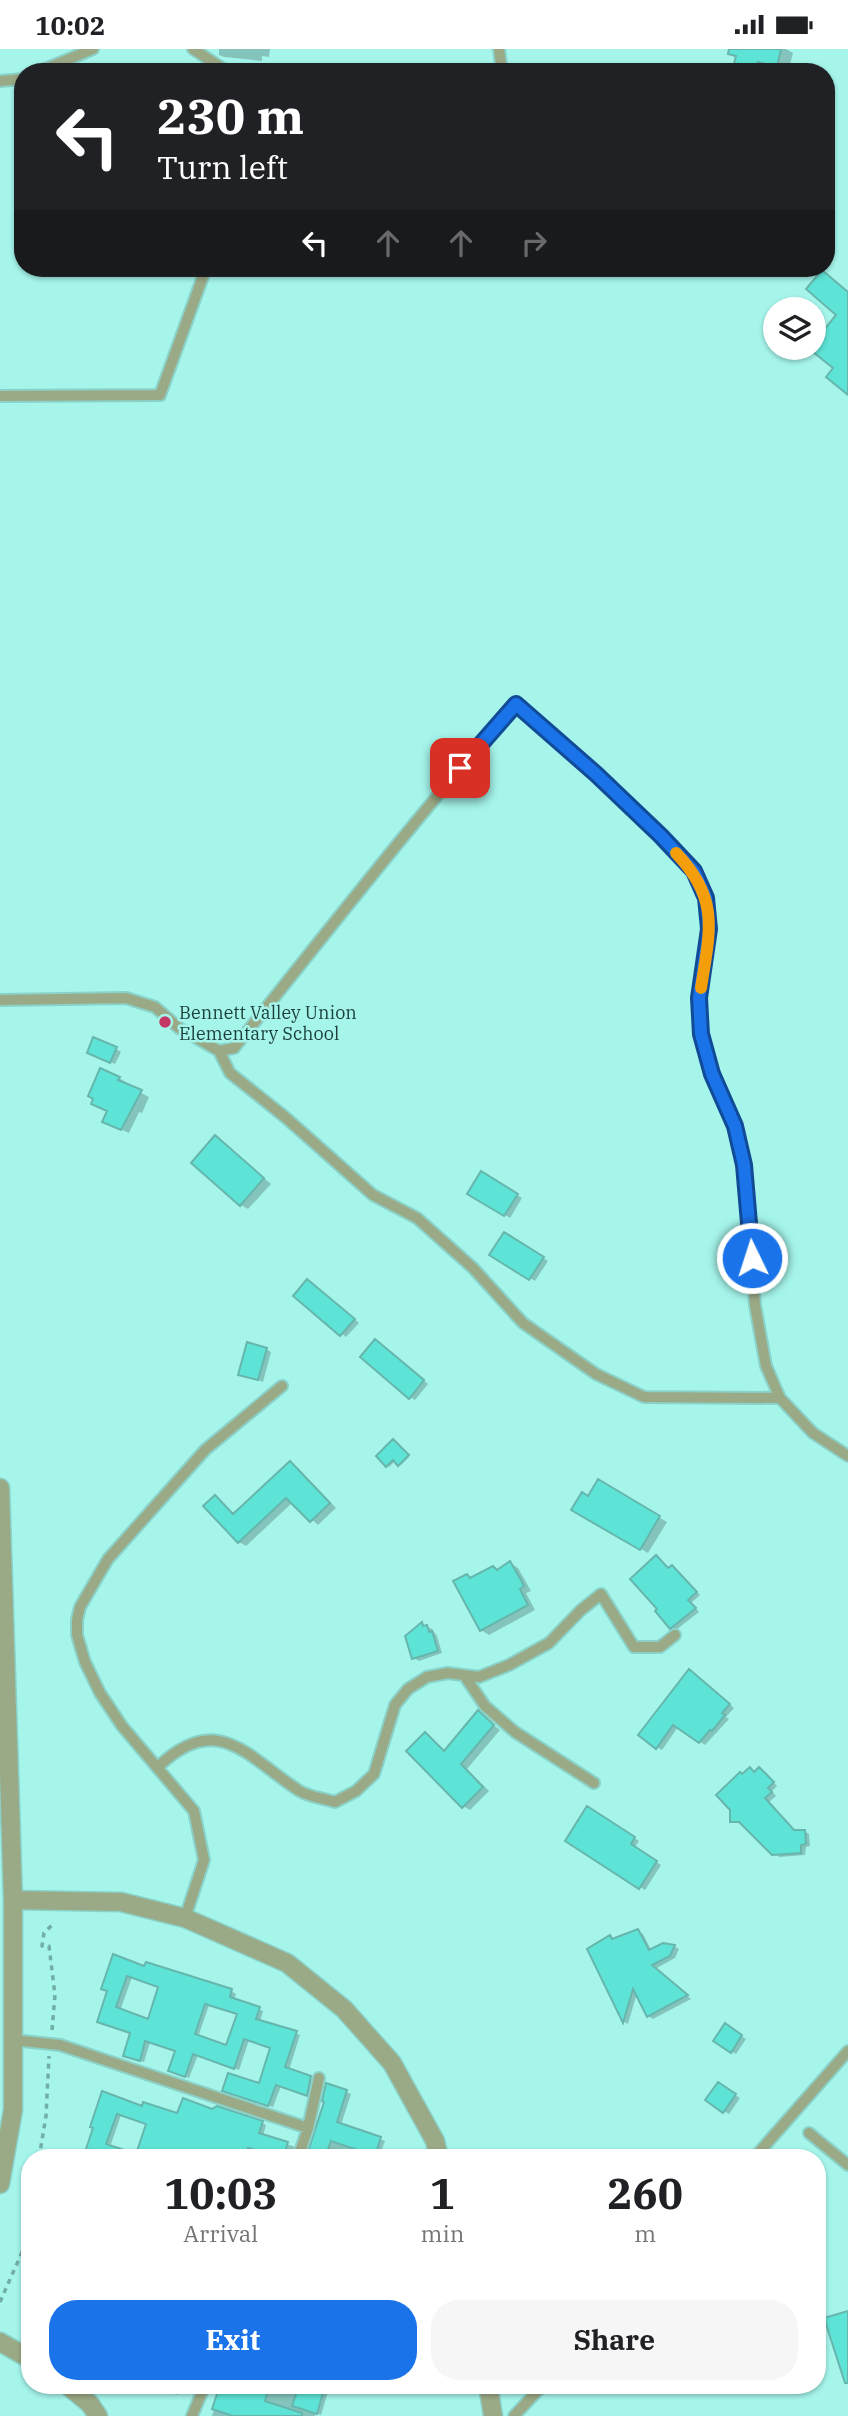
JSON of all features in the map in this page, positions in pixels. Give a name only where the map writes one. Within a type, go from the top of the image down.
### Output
[{"type":"street","points":[[0,1488],[6,1902],[13,2040],[13,2110],[0,2184]]},
{"type":"street","points":[[6,1902],[54,1899],[121,1902],[185,1917],[286,1963],[344,2009],[392,2063],[437,2149]]},
{"type":"street","points":[[0,2342],[21,2354]]},
{"type":"street","points":[[78,2394],[90,2404],[98,2416]]},
{"type":"street","points":[[490,2394],[494,2416]]},
{"type":"lane","points":[[60,63],[93,49]]},
{"type":"lane","points":[[193,49],[215,63]]},
{"type":"lane","points":[[0,396],[160,394],[202,277]]},
{"type":"lane","points":[[219,1051],[234,1048],[418,818],[516,704],[661,836],[694,871],[706,898],[709,929],[699,998],[701,1034],[712,1074],[735,1126],[744,1165],[755,1305],[766,1366],[780,1398],[813,1433],[848,1456]]},
{"type":"lane","points":[[0,1000],[126,998],[156,1007],[178,1028],[219,1051],[230,1073],[285,1117],[373,1195],[416,1218],[473,1268],[523,1323],[596,1374],[644,1397],[780,1398]]},
{"type":"lane","points":[[185,1917],[204,1860],[194,1811],[122,1726],[100,1693],[85,1663],[77,1635],[80,1607],[108,1559],[205,1450],[282,1386]]},
{"type":"lane","points":[[158,1767],[172,1754],[197,1742],[225,1741],[250,1753],[301,1792],[335,1801],[356,1791],[374,1775],[395,1705],[408,1689],[426,1677],[447,1673],[479,1677],[509,1665],[549,1643],[580,1610],[601,1594],[634,1647],[660,1647],[675,1635]]},
{"type":"lane","points":[[464,1675],[485,1706],[515,1732],[594,1783]]},
{"type":"lane","points":[[13,2040],[60,2045],[309,2128]]},
{"type":"lane","points":[[762,2149],[848,2051]]},
{"type":"lane","points":[[301,2149],[309,2128],[319,2078]]},
{"type":"lane","points":[[808,2133],[848,2165]]},
{"type":"lane","points":[[192,2416],[201,2394]]},
{"type":"lane","points":[[514,2416],[535,2394]]},
{"type":"path","points":[[0,2302],[21,2255]]},
{"type":"building","points":[[729,49],[781,49],[778,63],[734,63],[736,56],[728,54]]},
{"type":"building","points":[[816,277],[830,277],[848,292],[848,395],[826,377],[833,368],[823,360],[826,360],[826,327],[836,315],[826,306],[826,297],[815,297],[806,289]]},
{"type":"building","points":[[93,1037],[117,1047],[110,1063],[87,1053]]},
{"type":"building","points":[[100,1068],[120,1077],[118,1080],[142,1090],[121,1130],[102,1122],[107,1111],[91,1104],[93,1099],[88,1096]]},
{"type":"building","points":[[215,1135],[264,1178],[240,1206],[191,1163]]},
{"type":"building","points":[[481,1171],[518,1194],[504,1216],[467,1194]]},
{"type":"building","points":[[504,1232],[544,1257],[529,1280],[489,1255]]},
{"type":"building","points":[[307,1279],[355,1319],[340,1336],[293,1296]]},
{"type":"building","points":[[375,1339],[424,1380],[409,1399],[360,1357]]},
{"type":"building","points":[[247,1342],[267,1348],[258,1380],[238,1375]]},
{"type":"building","points":[[393,1439],[409,1455],[398,1466],[393,1460],[386,1467],[376,1456]]},
{"type":"building","points":[[290,1461],[330,1503],[310,1522],[286,1498],[238,1543],[203,1506],[215,1495],[233,1514]]},
{"type":"building","points":[[598,1479],[660,1516],[640,1550],[571,1510],[582,1492],[588,1496]]},
{"type":"building","points":[[656,1555],[668,1568],[672,1565],[697,1592],[688,1600],[696,1608],[670,1629],[655,1611],[657,1609],[630,1579]]},
{"type":"building","points":[[510,1561],[524,1586],[520,1589],[528,1605],[480,1631],[453,1581],[467,1574],[470,1578],[493,1566],[497,1570]]},
{"type":"building","points":[[422,1622],[423,1626],[427,1625],[429,1632],[432,1631],[438,1651],[412,1659],[405,1636]]},
{"type":"building","points":[[689,1669],[730,1704],[722,1713],[725,1715],[699,1743],[673,1725],[656,1749],[638,1735]]},
{"type":"building","points":[[478,1710],[494,1725],[461,1764],[483,1787],[462,1808],[406,1751],[425,1732],[444,1751]]},
{"type":"building","points":[[750,1767],[754,1772],[759,1767],[774,1782],[768,1788],[772,1792],[765,1798],[794,1830],[805,1830],[806,1844],[801,1845],[801,1853],[772,1855],[739,1822],[730,1822],[730,1810],[716,1795],[740,1772],[742,1774]]},
{"type":"building","points":[[587,1806],[635,1837],[631,1844],[657,1861],[639,1889],[565,1841]]},
{"type":"building","points":[[638,1929],[649,1950],[663,1943],[675,1945],[670,1956],[652,1965],[688,1995],[647,2017],[633,1989],[623,2023],[587,1949],[610,1935],[612,1939]]},
{"type":"building","points":[[113,1954],[144,1966],[146,1962],[232,1989],[230,1997],[260,2007],[256,2019],[297,2031],[285,2067],[311,2076],[307,2096],[276,2085],[268,2106],[222,2091],[228,2073],[259,2083],[270,2048],[244,2039],[234,2069],[193,2054],[185,2077],[168,2071],[175,2051],[145,2041],[140,2061],[123,2056],[130,2033],[97,2022],[107,1991],[101,1989]],"holes":[[[127,1976],[158,1987],[148,2019],[116,2007]],[[205,2004],[237,2014],[226,2045],[195,2034]]]},
{"type":"building","points":[[725,2023],[742,2035],[731,2053],[713,2041]]},
{"type":"building","points":[[718,2082],[736,2094],[723,2113],[705,2100]]},
{"type":"building","points":[[326,2083],[347,2090],[337,2122],[381,2137],[377,2149],[354,2149],[331,2141],[328,2149],[309,2149],[324,2102]]},
{"type":"building","points":[[102,2091],[142,2106],[143,2102],[177,2113],[183,2098],[212,2109],[217,2106],[263,2121],[259,2133],[288,2142],[286,2149],[138,2149],[146,2124],[117,2114],[106,2144],[121,2149],[86,2149],[93,2128],[90,2127]]},
{"type":"building","points":[[848,2311],[848,2383],[845,2383],[826,2317]]},
{"type":"building","points":[[217,2394],[267,2394],[265,2401],[302,2413],[302,2416],[233,2416],[212,2409]]},
{"type":"building","points":[[296,2394],[323,2394],[317,2414],[292,2406]]},
{"type":"slow traffic","points":[[676,853],[694,871],[706,898],[709,929],[701,988]]},
{"type":"place","name":"Bennett Valley Union Elementary School","points":[[165,1022]]},
{"type":"route","points":[[460,768],[516,704],[596,774],[694,871],[706,898],[709,929],[699,998],[701,1034],[712,1074],[735,1126],[744,1165],[752,1258]]}]
